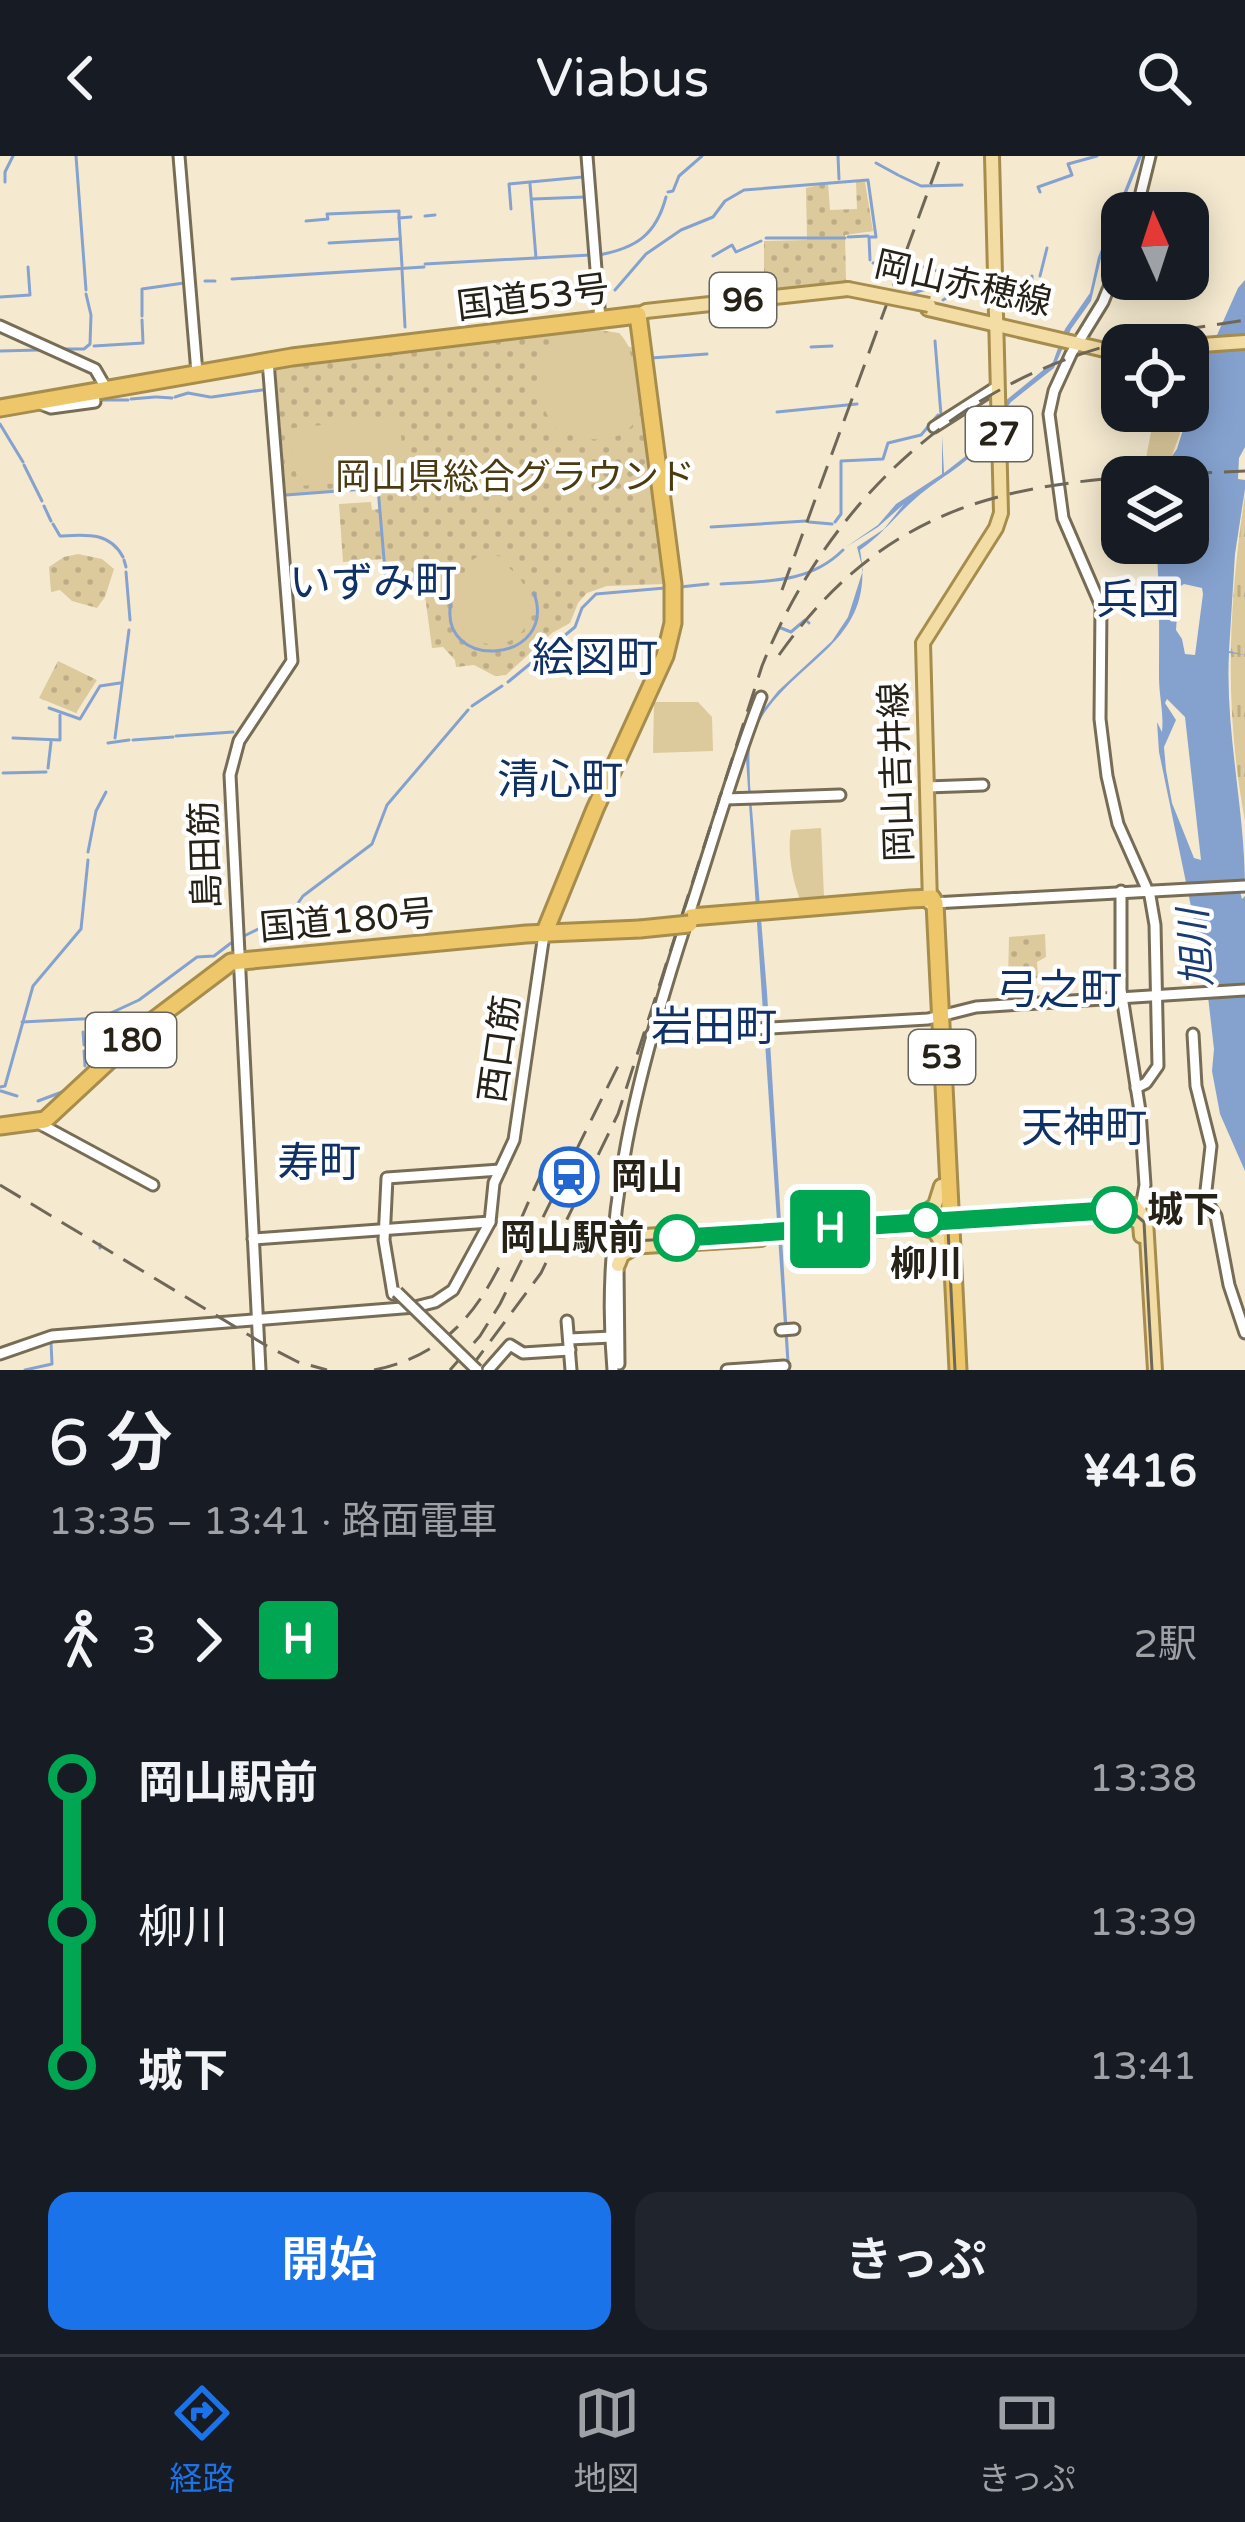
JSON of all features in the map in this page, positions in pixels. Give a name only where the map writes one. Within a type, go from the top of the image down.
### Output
[{"type":"highway","name":"国道53号","points":[[102,389],[126,378],[638,316],[673,584],[673,622],[660,667],[544,934]]},
{"type":"highway","name":"国道53号","points":[[0,405],[196,370]]},
{"type":"highway","points":[[557,901],[556,923],[582,926],[688,923],[911,905],[933,909]]},
{"type":"highway","points":[[758,914],[933,909],[953,902]]},
{"type":"highway","name":"53","points":[[933,909],[954,1370]]},
{"type":"highway","points":[[544,934],[642,925]]},
{"type":"highway","points":[[544,934],[582,926]]},
{"type":"highway","name":"国道180号","points":[[40,1124],[160,1014],[220,967],[239,961],[544,934]]},
{"type":"highway","points":[[0,1126],[40,1124]]},
{"type":"main road","name":"岡山吉井線","points":[[933,909],[922,643],[1001,513],[992,156]]},
{"type":"main road","name":"岡山赤穂線","points":[[638,316],[646,311],[848,291],[1101,347]]},
{"type":"main road","points":[[1209,347],[1245,344]]},
{"type":"main road","points":[[944,1186],[955,1204],[974,1218]]},
{"type":"main road","points":[[915,1222],[933,1208],[944,1186]]},
{"type":"main road","points":[[915,1222],[935,1232],[948,1247],[974,1218]]},
{"type":"main road","points":[[614,1243],[974,1218],[1143,1218],[1151,1370]]},
{"type":"main road","points":[[618,1265],[633,1242]]},
{"type":"street","points":[[179,156],[196,370]]},
{"type":"street","points":[[586,156],[600,320]]},
{"type":"street","points":[[1141,192],[1150,156]]},
{"type":"street","points":[[1104,300],[1050,405],[1062,513],[1101,606],[1100,718],[1107,776],[1118,824],[1148,890],[1156,932],[1159,1066],[1138,1087]]},
{"type":"street","points":[[0,326],[99,371],[102,389],[95,402],[51,408],[41,404]]},
{"type":"street","name":"島田筋","points":[[260,1370],[232,761],[241,736],[292,661],[270,359]]},
{"type":"street","points":[[934,427],[998,386]]},
{"type":"street","points":[[616,1370],[614,1220],[638,1084],[760,697]]},
{"type":"street","points":[[927,788],[983,784]]},
{"type":"street","points":[[725,799],[840,795]]},
{"type":"street","points":[[953,902],[1245,886]]},
{"type":"street","points":[[933,909],[1121,891]]},
{"type":"street","points":[[1121,891],[1124,997],[1138,1087],[1145,1185],[1143,1218]]},
{"type":"street","points":[[526,934],[536,941],[540,956]]},
{"type":"street","name":"西口筋","points":[[257,1319],[382,1310],[435,1302],[453,1290],[490,1222],[494,1184],[514,1140],[544,934]]},
{"type":"street","points":[[651,1035],[937,1017],[976,1007],[1245,990]]},
{"type":"street","points":[[1192,1034],[1196,1086],[1210,1146],[1204,1199],[1216,1216],[1245,1333]]},
{"type":"street","points":[[40,1124],[153,1185]]},
{"type":"street","points":[[474,1370],[395,1293],[387,1273],[385,1181],[391,1176],[500,1170]]},
{"type":"street","points":[[614,1220],[633,1242]]},
{"type":"street","points":[[253,1239],[490,1222]]},
{"type":"street","points":[[614,1243],[618,1265],[614,1337]]},
{"type":"street","points":[[1229,1281],[1245,1279]]},
{"type":"street","points":[[0,1352],[35,1338],[69,1332],[257,1319]]},
{"type":"street","points":[[568,1321],[571,1370]]},
{"type":"street","points":[[488,1370],[508,1346],[524,1353],[614,1337]]},
{"type":"street","points":[[524,1353],[525,1370]]},
{"type":"street","points":[[727,1370],[784,1366]]},
{"type":"green space","points":[[856,181],[865,182],[873,231],[845,235],[846,281],[764,292],[764,241],[807,240],[806,188],[828,183],[830,210],[857,209]]},
{"type":"green space","name":"岡山県総合グラウンド","points":[[592,329],[619,333],[635,348],[665,584],[607,586],[587,593],[570,623],[506,675],[495,676],[474,665],[456,667],[443,647],[432,648],[423,581],[386,584],[383,559],[343,562],[339,504],[371,502],[372,510],[379,509],[378,488],[286,495],[276,370]]},
{"type":"green space","points":[[597,331],[610,341],[619,333],[627,343],[636,418],[616,436],[564,436],[548,416],[540,391],[545,353],[552,342],[557,345],[569,335]]},
{"type":"green space","points":[[399,417],[405,471],[383,480],[299,486],[291,452],[293,428]]},
{"type":"green space","points":[[1151,432],[1181,432],[1172,456],[1146,456]]},
{"type":"green space","points":[[1245,495],[1245,821],[1234,739],[1231,658]]},
{"type":"green space","points":[[78,554],[102,559],[114,569],[97,608],[72,601],[60,590],[51,592],[49,567]]},
{"type":"green space","points":[[482,554],[505,557],[503,562],[533,600],[526,601],[527,606],[532,605],[522,632],[500,644],[475,639],[456,617],[461,615],[453,615],[460,585],[472,566],[469,562]]},
{"type":"green space","points":[[58,661],[97,680],[76,713],[39,698]]},
{"type":"green space","points":[[654,702],[698,702],[712,717],[713,751],[653,753]]},
{"type":"green space","points":[[821,828],[824,897],[800,899],[791,864],[791,830]]},
{"type":"green space","points":[[1045,934],[1046,957],[1037,962],[1038,978],[1008,981],[1009,937]]},
{"type":"water","points":[[1138,156],[1142,156],[1127,192],[1124,192]]},
{"type":"water","points":[[1101,249],[1091,301],[1071,329],[1054,368],[1011,402],[993,427],[993,438],[989,436],[973,454],[860,550],[861,561],[857,547],[884,529],[904,504],[878,527],[846,547],[878,525],[896,504],[942,474],[942,435],[944,473],[976,448],[1004,402],[1053,362],[1065,329],[1090,293]]},
{"type":"water","name":"旭川","points":[[1245,280],[1245,447],[1238,479],[1245,480],[1245,489],[1229,651],[1245,655],[1229,653],[1229,683],[1245,888],[1239,888],[1242,899],[1245,896],[1245,1171],[1220,1114],[1206,979],[1159,752],[1157,722],[1162,732],[1157,564],[1209,564],[1209,456],[1172,456],[1182,432],[1209,432],[1209,353]],"holes":[[[1179,587],[1202,588],[1195,655],[1185,654],[1176,630]],[[1167,699],[1185,717],[1201,860],[1194,858],[1172,803],[1164,747],[1176,720]]]},
{"type":"water","points":[[862,574],[856,608],[844,630],[771,705],[752,735],[750,749],[787,1370],[746,759],[752,724],[778,691],[832,641],[848,617]]},
{"type":"waterway","points":[[5,182],[13,156]]},
{"type":"waterway","points":[[76,156],[86,290]]},
{"type":"waterway","points":[[668,192],[702,156]]},
{"type":"waterway","points":[[838,156],[839,179]]},
{"type":"waterway","points":[[1040,192],[1038,187],[1072,175],[1068,164],[1097,156]]},
{"type":"waterway","points":[[876,163],[898,175]]},
{"type":"waterway","points":[[900,176],[921,186],[962,185]]},
{"type":"waterway","points":[[511,209],[509,184],[583,177]]},
{"type":"waterway","points":[[615,290],[646,254],[681,230],[713,217],[725,201],[744,190],[868,180],[876,237],[869,237],[870,260]]},
{"type":"waterway","points":[[530,184],[536,258]]},
{"type":"waterway","points":[[533,199],[585,197]]},
{"type":"waterway","points":[[599,255],[643,238],[657,221],[666,197]]},
{"type":"waterway","points":[[306,221],[328,219],[327,214],[399,211],[399,218]]},
{"type":"waterway","points":[[425,216],[435,215]]},
{"type":"waterway","points":[[402,266],[399,218],[411,217]]},
{"type":"waterway","points":[[848,237],[868,236]]},
{"type":"waterway","points":[[766,238],[845,238]]},
{"type":"waterway","points":[[329,243],[400,239]]},
{"type":"waterway","points":[[713,256],[732,245],[736,252],[761,241]]},
{"type":"waterway","points":[[1040,276],[1047,248]]},
{"type":"waterway","points":[[425,264],[590,255]]},
{"type":"waterway","points":[[873,263],[905,262],[952,275]]},
{"type":"waterway","points":[[0,297],[30,295],[28,267]]},
{"type":"waterway","points":[[232,279],[424,267]]},
{"type":"waterway","points":[[402,269],[405,327]]},
{"type":"waterway","points":[[1031,297],[1032,276]]},
{"type":"waterway","points":[[909,294],[959,280]]},
{"type":"waterway","points":[[205,281],[215,281]]},
{"type":"waterway","points":[[142,316],[142,289],[184,283]]},
{"type":"waterway","points":[[943,300],[964,288],[964,283]]},
{"type":"waterway","points":[[62,349],[84,349],[90,344],[86,294]]},
{"type":"waterway","points":[[94,346],[143,343],[142,320]]},
{"type":"waterway","points":[[935,341],[941,415]]},
{"type":"waterway","points":[[811,347],[832,346]]},
{"type":"waterway","points":[[0,351],[39,350]]},
{"type":"waterway","points":[[651,358],[707,354]]},
{"type":"waterway","points":[[212,397],[262,390]]},
{"type":"waterway","points":[[175,397],[188,393],[210,397]]},
{"type":"waterway","points":[[131,399],[155,397]]},
{"type":"waterway","points":[[157,397],[172,398]]},
{"type":"waterway","points":[[100,400],[128,400]]},
{"type":"waterway","points":[[777,412],[857,404]]},
{"type":"waterway","points":[[835,522],[841,514],[841,461],[883,459],[888,443],[921,435],[938,415]]},
{"type":"waterway","points":[[0,424],[23,462]]},
{"type":"waterway","points":[[24,465],[42,501]]},
{"type":"waterway","points":[[286,495],[378,488],[386,583]]},
{"type":"waterway","points":[[44,506],[51,521]]},
{"type":"waterway","points":[[711,527],[806,521]]},
{"type":"waterway","points":[[809,522],[832,524]]},
{"type":"waterway","points":[[53,524],[60,536],[104,539],[123,557]]},
{"type":"waterway","points":[[721,584],[801,575],[843,550]]},
{"type":"waterway","points":[[124,560],[126,567]]},
{"type":"waterway","points":[[126,572],[130,620]]},
{"type":"waterway","points":[[680,587],[708,584]]},
{"type":"waterway","points":[[508,682],[575,627],[582,608],[596,594],[665,588]]},
{"type":"waterway","points":[[451,602],[452,625],[462,641],[497,651],[515,646],[530,634],[537,617],[534,593]]},
{"type":"waterway","points":[[781,628],[791,632],[805,620]]},
{"type":"waterway","points":[[115,738],[129,630]]},
{"type":"waterway","points":[[49,708],[80,719],[100,686],[120,683]]},
{"type":"waterway","points":[[472,706],[502,686]]},
{"type":"waterway","points":[[244,936],[291,913],[303,896],[372,844],[387,805],[468,710]]},
{"type":"waterway","points":[[13,738],[60,740],[60,715]]},
{"type":"waterway","points":[[176,736],[233,732]]},
{"type":"waterway","points":[[133,740],[173,737]]},
{"type":"waterway","points":[[108,743],[129,740]]},
{"type":"waterway","points":[[48,768],[51,742]]},
{"type":"waterway","points":[[3,773],[46,772]]},
{"type":"waterway","points":[[88,852],[96,811],[106,792]]},
{"type":"waterway","points":[[0,1087],[5,1086],[33,986],[81,929],[88,860]]},
{"type":"waterway","points":[[22,1022],[100,1018],[139,1000],[197,957],[214,956],[231,943]]},
{"type":"waterway","points":[[83,1032],[84,1045]]},
{"type":"waterway","points":[[84,1051],[85,1066]]},
{"type":"waterway","points":[[1,1091],[17,1096]]},
{"type":"waterway","points":[[38,1101],[62,1092]]},
{"type":"waterway","points":[[25,1370],[52,1364],[51,1342]]},
{"type":"tram line","name":"H","points":[[677,1238],[1114,1210]]},
{"type":"tram line","points":[[635,1241],[1130,1210],[1144,1222],[1152,1370]]},
{"type":"tram line","points":[[935,1220],[948,1229],[955,1370]]},
{"type":"railway","points":[[782,590],[941,156]]},
{"type":"railway","points":[[469,1370],[541,1273],[618,1114],[762,666],[818,559],[894,468],[939,429],[989,396],[1042,369],[1100,348],[1245,320]]},
{"type":"railway","points":[[779,655],[827,597],[877,553],[930,522],[986,500],[1045,487],[1245,471]]},
{"type":"railway","points":[[450,1370],[500,1304],[620,1062]]},
{"type":"railway","points":[[374,1370],[411,1358],[441,1341],[465,1319],[501,1263],[545,1166]]},
{"type":"railway","points":[[0,1185],[267,1346],[327,1370]]},
{"type":"place","name":"岡山","points":[[569,1177]]},
{"type":"place","name":"城下","points":[[1114,1210]]},
{"type":"place","name":"柳川","points":[[926,1220]]},
{"type":"place","name":"岡山駅前","points":[[677,1238]]},
{"type":"district","name":"いずみ町","points":[[373,583]]},
{"type":"district","name":"兵団","points":[[1138,600]]},
{"type":"district","name":"絵図町","points":[[595,658]]},
{"type":"district","name":"清心町","points":[[560,780]]},
{"type":"district","name":"弓之町","points":[[1059,990]]},
{"type":"district","name":"岩田町","points":[[714,1027]]},
{"type":"district","name":"天神町","points":[[1084,1128]]},
{"type":"district","name":"寿町","points":[[319,1163]]}]
